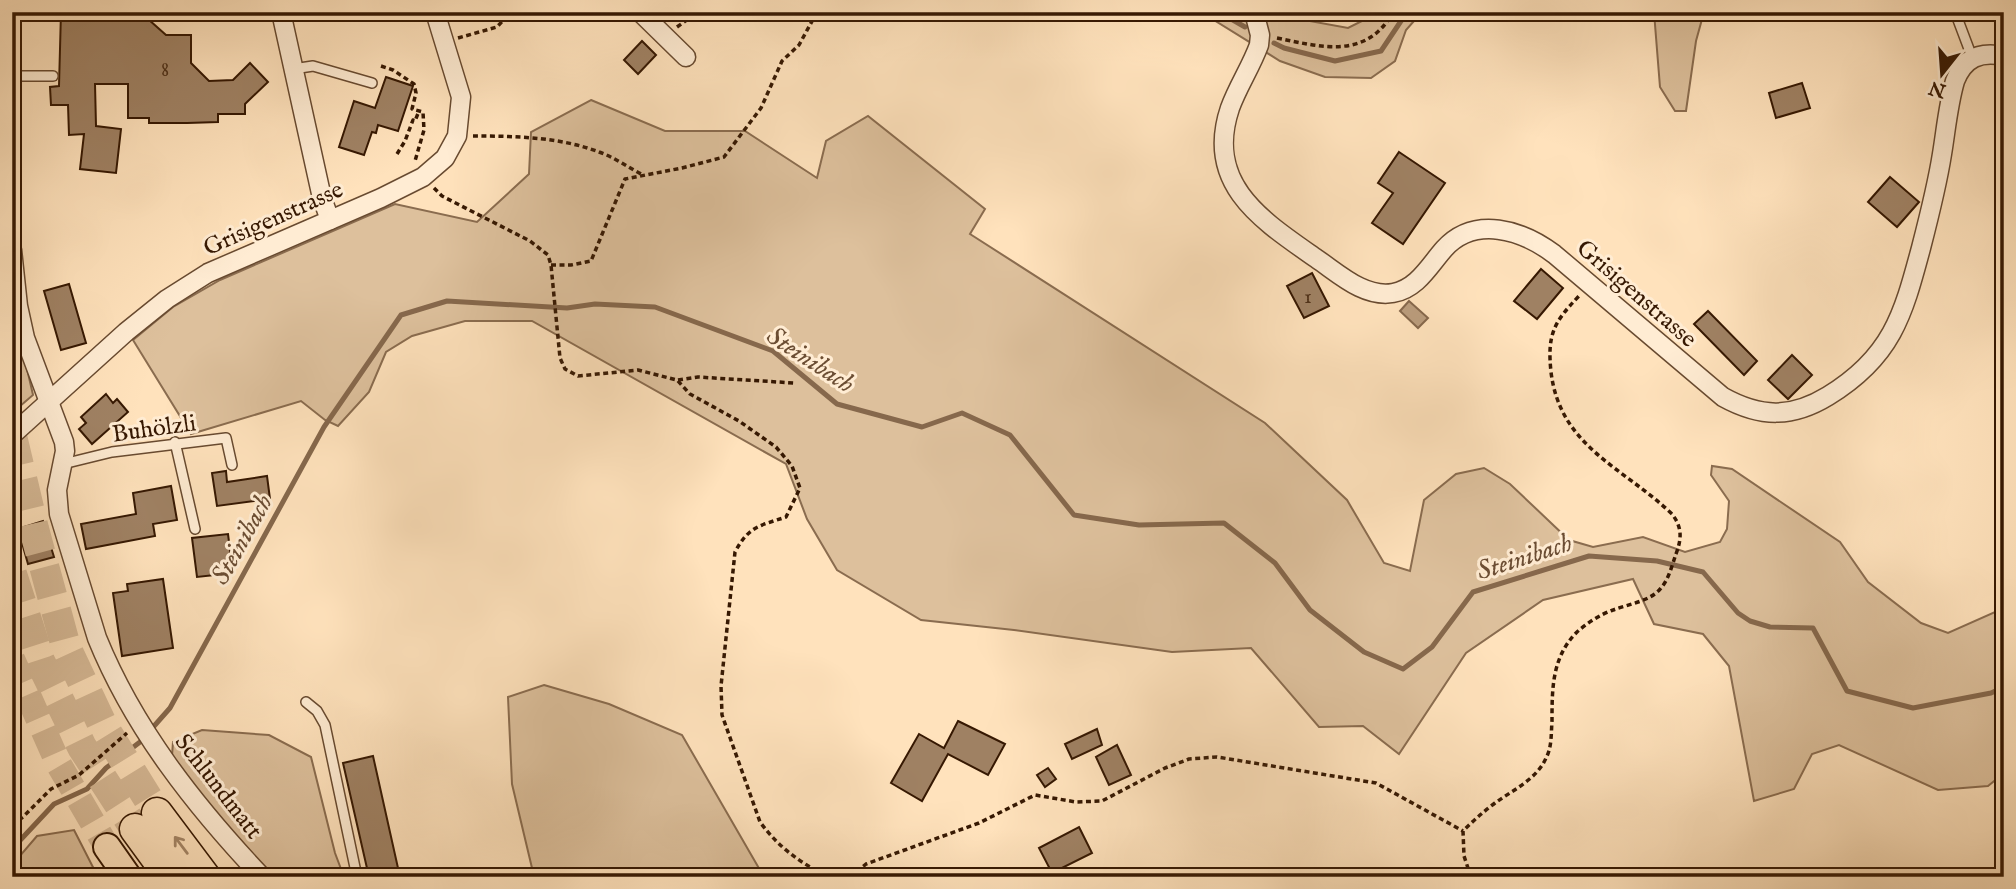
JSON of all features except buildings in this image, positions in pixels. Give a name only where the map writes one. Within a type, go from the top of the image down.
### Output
[{"type":"highway","points":[[170,877],[146,821],[205,877]]},
{"type":"main road","points":[[107,847],[128,877]]},
{"type":"street","points":[[281,12],[322,198],[330,220]]},
{"type":"street","name":"Grisigenstrasse","points":[[12,435],[126,332],[167,299],[208,274],[330,220],[445,158],[457,136],[461,97],[435,12]]},
{"type":"street","points":[[640,12],[686,57]]},
{"type":"street","points":[[1254,12],[1260,35]]},
{"type":"street","name":"Grisigenstrasse","points":[[1260,35],[1256,54],[1230,110],[1225,130],[1225,152],[1229,174],[1238,192],[1252,210],[1270,226],[1350,281],[1374,292],[1393,293],[1412,285],[1456,238],[1469,232],[1507,230],[1529,238],[1591,284],[1710,387],[1734,403],[1782,413],[1797,411],[1824,399],[1858,375],[1881,351],[1896,327],[1910,290],[1931,206],[1952,88],[1961,68],[1972,57]]},
{"type":"street","points":[[1972,57],[1990,54],[2004,56]]},
{"type":"street","name":"Schlundmatt","points":[[12,250],[18,306],[25,338],[64,442],[57,500],[75,569],[104,657],[152,741],[198,805],[262,877]]},
{"type":"lane","points":[[1955,12],[1972,57]]},
{"type":"lane","points":[[293,69],[313,65],[372,83]]},
{"type":"lane","points":[[12,76],[52,76]]},
{"type":"lane","name":"Buhölzli","points":[[61,464],[112,452],[175,442],[226,438],[232,465]]},
{"type":"lane","points":[[175,442],[195,528]]},
{"type":"lane","points":[[306,702],[317,711],[325,725],[357,877]]},
{"type":"path","points":[[479,31],[497,27],[511,12]]},
{"type":"path","points":[[664,36],[698,12]]},
{"type":"path","points":[[551,265],[591,261],[625,179],[724,157],[761,108],[782,61],[799,45],[817,12]]},
{"type":"path","points":[[1260,35],[1313,46],[1346,47],[1368,40],[1387,24],[1393,12]]},
{"type":"path","points":[[380,66],[413,81],[416,93],[412,109],[423,112],[424,130],[418,172],[442,196],[542,248],[548,255],[559,358],[565,369],[578,376],[638,370],[677,380],[698,377],[794,383]]},
{"type":"path","points":[[397,154],[419,111]]},
{"type":"path","points":[[457,136],[507,136],[559,142],[600,152],[643,175]]},
{"type":"path","points":[[1471,877],[1464,856],[1463,831],[1527,781],[1548,756],[1553,678],[1562,651],[1579,631],[1610,611],[1656,593],[1667,577],[1681,537],[1676,519],[1576,435],[1559,407],[1552,377],[1550,338],[1559,319],[1591,284]]},
{"type":"path","points":[[677,380],[690,394],[739,421],[776,447],[792,466],[800,488],[786,517],[756,527],[744,536],[735,552],[720,686],[722,715],[760,822],[791,856],[827,877]]},
{"type":"path","points":[[12,825],[51,789],[79,775],[141,723]]},
{"type":"path","points":[[850,877],[866,864],[979,823],[1035,795],[1076,802],[1102,801],[1165,768],[1189,759],[1217,757],[1376,783],[1390,788],[1436,818],[1463,831]]},
{"type":"shaded area","points":[[1201,12],[1260,12],[1348,28],[1366,19],[1368,12],[1422,12],[1406,30],[1395,61],[1371,78],[1325,77],[1280,61]]},
{"type":"shaded area","points":[[1654,12],[1704,12],[1696,41],[1686,111],[1675,111],[1660,87]]},
{"type":"shaded area","points":[[591,100],[665,131],[745,131],[817,178],[826,141],[868,116],[985,209],[970,234],[1265,423],[1347,500],[1384,563],[1410,571],[1424,500],[1456,474],[1484,468],[1510,484],[1569,540],[1593,547],[1643,537],[1685,552],[1720,542],[1727,529],[1729,501],[1711,475],[1712,466],[1732,469],[1840,542],[1868,582],[1921,623],[1948,633],[2004,608],[2004,773],[1988,786],[1938,790],[1839,745],[1812,754],[1794,789],[1754,801],[1729,666],[1703,634],[1654,624],[1633,579],[1543,600],[1466,653],[1399,754],[1363,726],[1319,727],[1251,648],[1172,652],[921,620],[837,570],[807,519],[786,464],[532,321],[465,321],[412,336],[386,352],[369,392],[338,426],[325,420],[301,401],[191,434],[133,340],[173,307],[220,280],[395,204],[477,222],[529,174],[531,132]]},
{"type":"shaded area","points":[[1409,301],[1428,318],[1418,328],[1400,311]]},
{"type":"shaded area","points":[[12,321],[33,395],[12,413]]},
{"type":"shaded area","points":[[544,685],[609,704],[682,735],[764,877],[522,877],[532,868],[512,784],[508,697]]},
{"type":"shaded area","points":[[202,730],[269,735],[311,757],[335,853],[344,877],[269,877],[213,815],[172,756],[173,742]]},
{"type":"shaded area","points":[[74,830],[98,877],[12,877],[12,865],[37,836]]},
{"type":"waterway","points":[[1219,12],[1245,27]]},
{"type":"waterway","points":[[1274,43],[1335,61],[1381,51],[1407,12]]},
{"type":"waterway","name":"Steinibach","points":[[12,849],[54,804],[87,789],[106,768],[140,742],[170,708],[324,427],[401,315],[447,301],[567,308],[595,304],[655,307],[773,351],[837,404],[922,427],[962,413],[1010,435],[1074,515],[1139,525],[1224,523],[1275,563],[1310,610],[1364,652],[1403,669],[1432,647],[1473,592],[1589,556],[1657,561],[1703,572],[1738,613],[1750,621],[1770,627],[1813,628],[1847,691],[1913,708],[1991,693],[2004,687]]},
{"type":"tunnel","points":[[12,436],[66,647],[103,726],[157,813]]},
{"type":"tunnel","points":[[12,574],[40,661],[82,747],[135,829]]},
{"type":"tunnel","points":[[12,659],[58,763],[107,847]]}]
